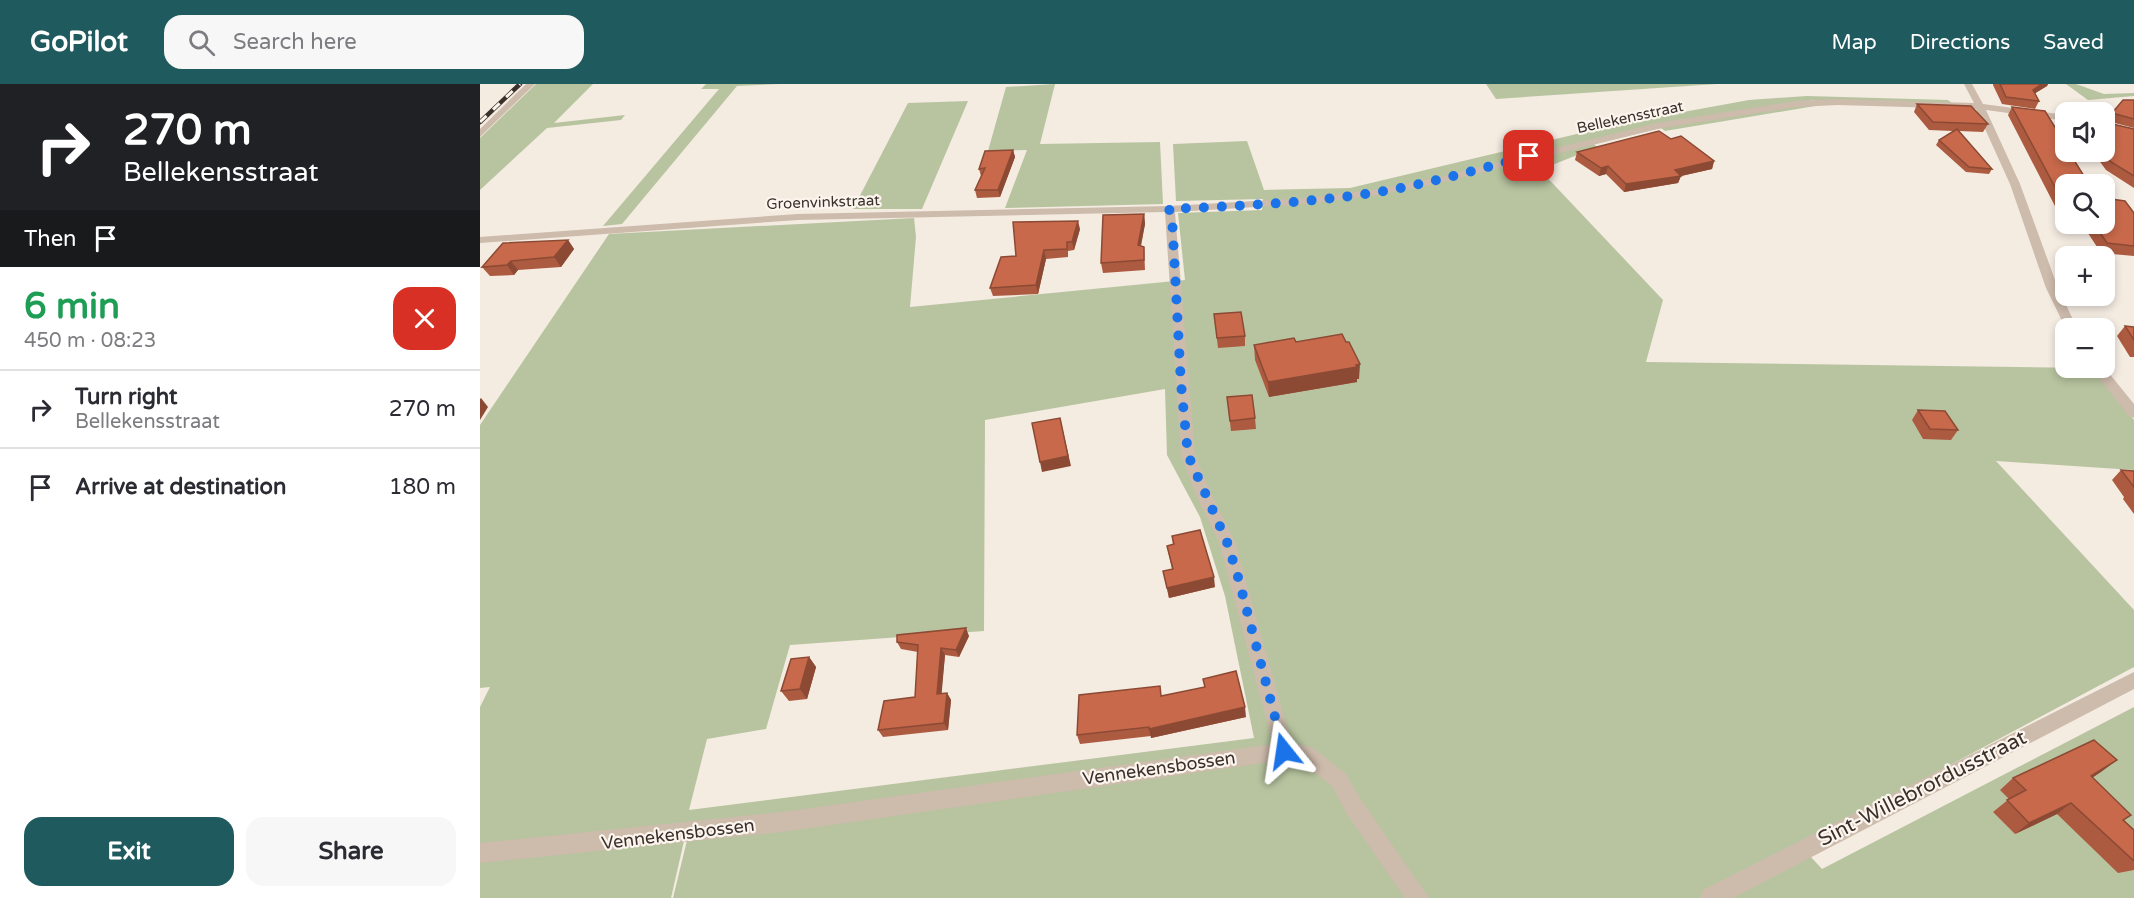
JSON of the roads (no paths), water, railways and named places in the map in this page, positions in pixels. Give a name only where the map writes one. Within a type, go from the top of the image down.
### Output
[{"type":"street","points":[[480,134],[531,84]]},
{"type":"street","points":[[1968,84],[1980,106],[2028,216],[2047,279],[2065,318]]},
{"type":"street","name":"Bellekensstraat","points":[[1169,209],[1272,204],[1378,192],[1439,180],[1626,132],[1773,106],[1845,102],[1980,106],[2055,116]]},
{"type":"street","points":[[1169,209],[1172,217],[1181,384],[1188,455],[1230,552],[1284,751],[1306,754],[1339,780],[1354,807],[1418,898]]},
{"type":"street","name":"Groenvinkstraat","points":[[480,240],[798,217],[1169,209]]},
{"type":"street","points":[[2106,378],[2134,413]]},
{"type":"street","name":"Sint-Willebrordusstraat","points":[[1711,898],[2134,680]]},
{"type":"street","name":"Vennekensbossen","points":[[480,853],[599,844],[768,824],[1284,751]]},
{"type":"railway","points":[[480,122],[520,84]]}]
